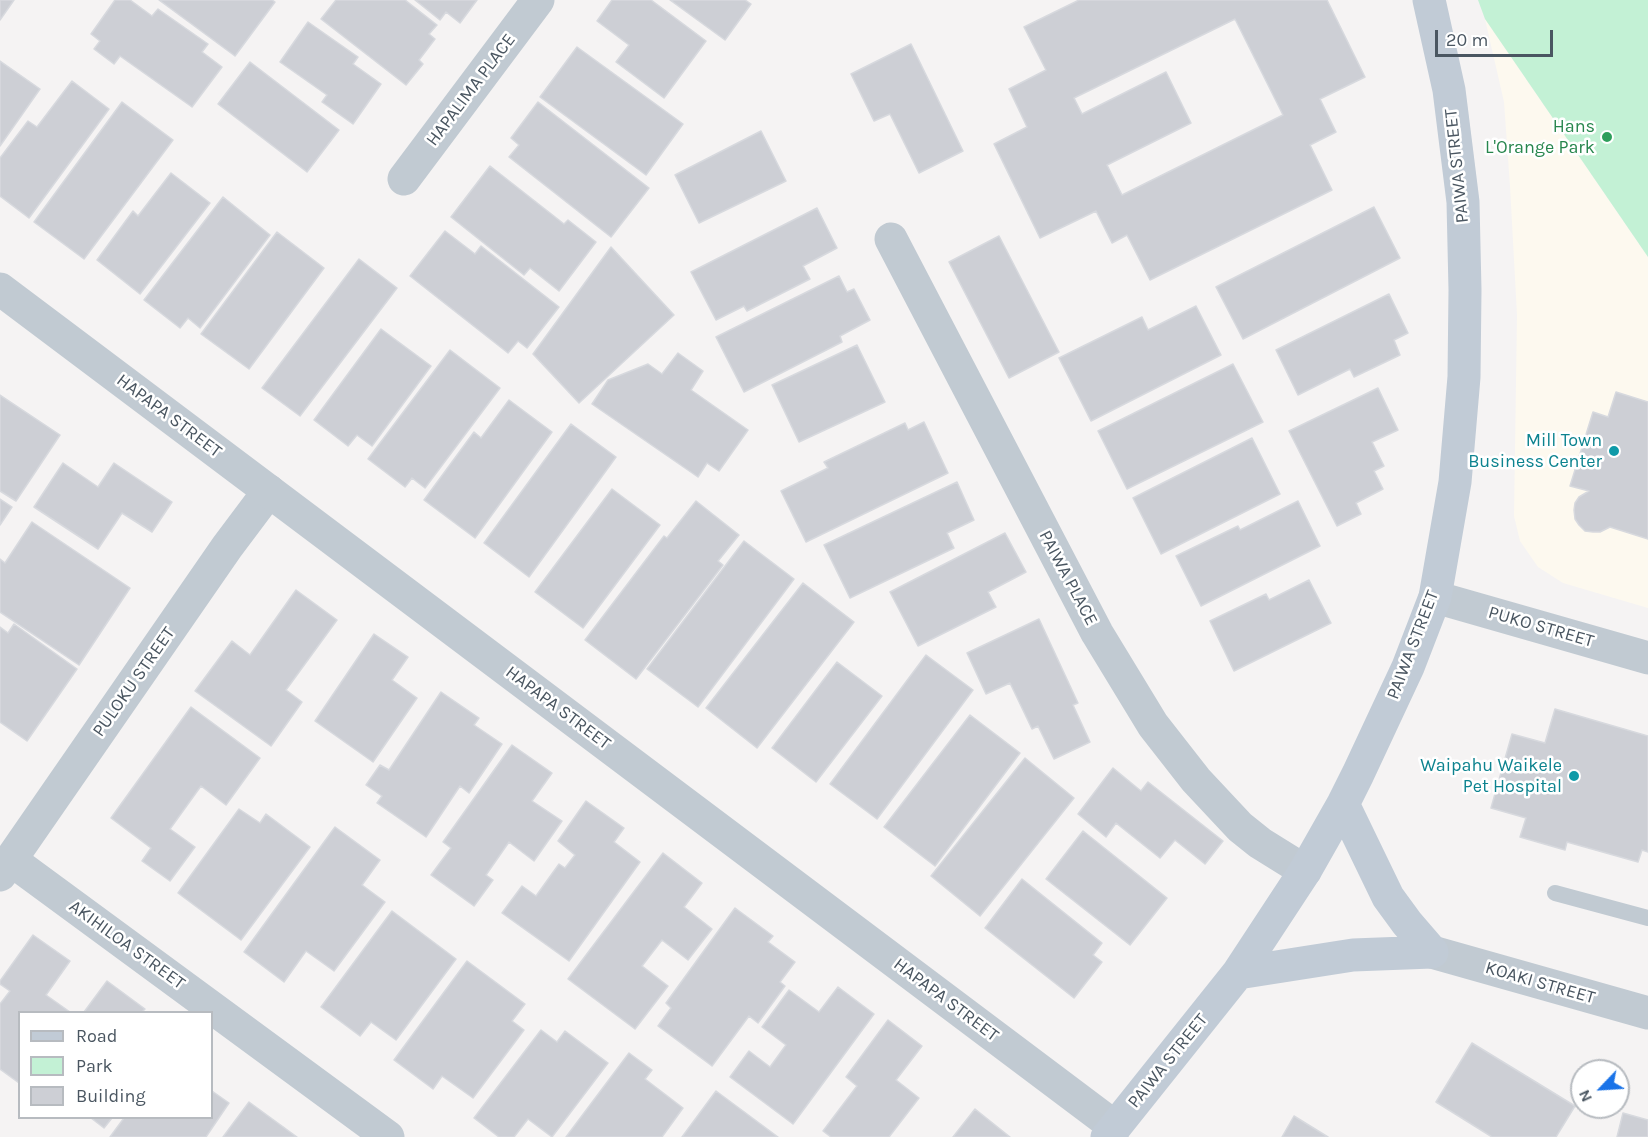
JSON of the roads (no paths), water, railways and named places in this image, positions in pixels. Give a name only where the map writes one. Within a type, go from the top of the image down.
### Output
[{"type":"main road","name":"PAIWA STREET","points":[[1111,1132],[1238,973],[1305,871],[1343,804],[1408,667],[1435,597],[1455,482],[1464,377],[1465,290],[1463,202],[1449,90],[1429,0]]},
{"type":"main road","points":[[1343,804],[1389,897],[1407,923],[1432,952]]},
{"type":"main road","points":[[1238,973],[1353,955],[1432,952]]},
{"type":"street","name":"HAPALIMA PLACE","points":[[404,179],[538,0]]},
{"type":"street","name":"PAIWA PLACE","points":[[891,239],[1096,633],[1153,725],[1196,780],[1240,827],[1260,843],[1305,871]]},
{"type":"street","name":"HAPAPA STREET","points":[[0,289],[1111,1132]]},
{"type":"street","name":"PULOKU STREET","points":[[5,868],[269,491]]},
{"type":"street","name":"PUKO STREET","points":[[1435,597],[1648,658]]},
{"type":"street","name":"AKIHILOA STREET","points":[[5,868],[209,1011]]},
{"type":"street","name":"KOAKI STREET","points":[[1432,952],[1648,1013]]},
{"type":"street","name":"AKIHILOA STREET","points":[[213,1014],[388,1137]]},
{"type":"lane","points":[[1555,893],[1648,918]]},
{"type":"place","name":"Hans L'Orange Park","points":[[1607,137]]},
{"type":"place","name":"Mill Town Business Center","points":[[1614,451]]},
{"type":"place","name":"Waipahu Waikele Pet Hospital","points":[[1574,776]]}]
